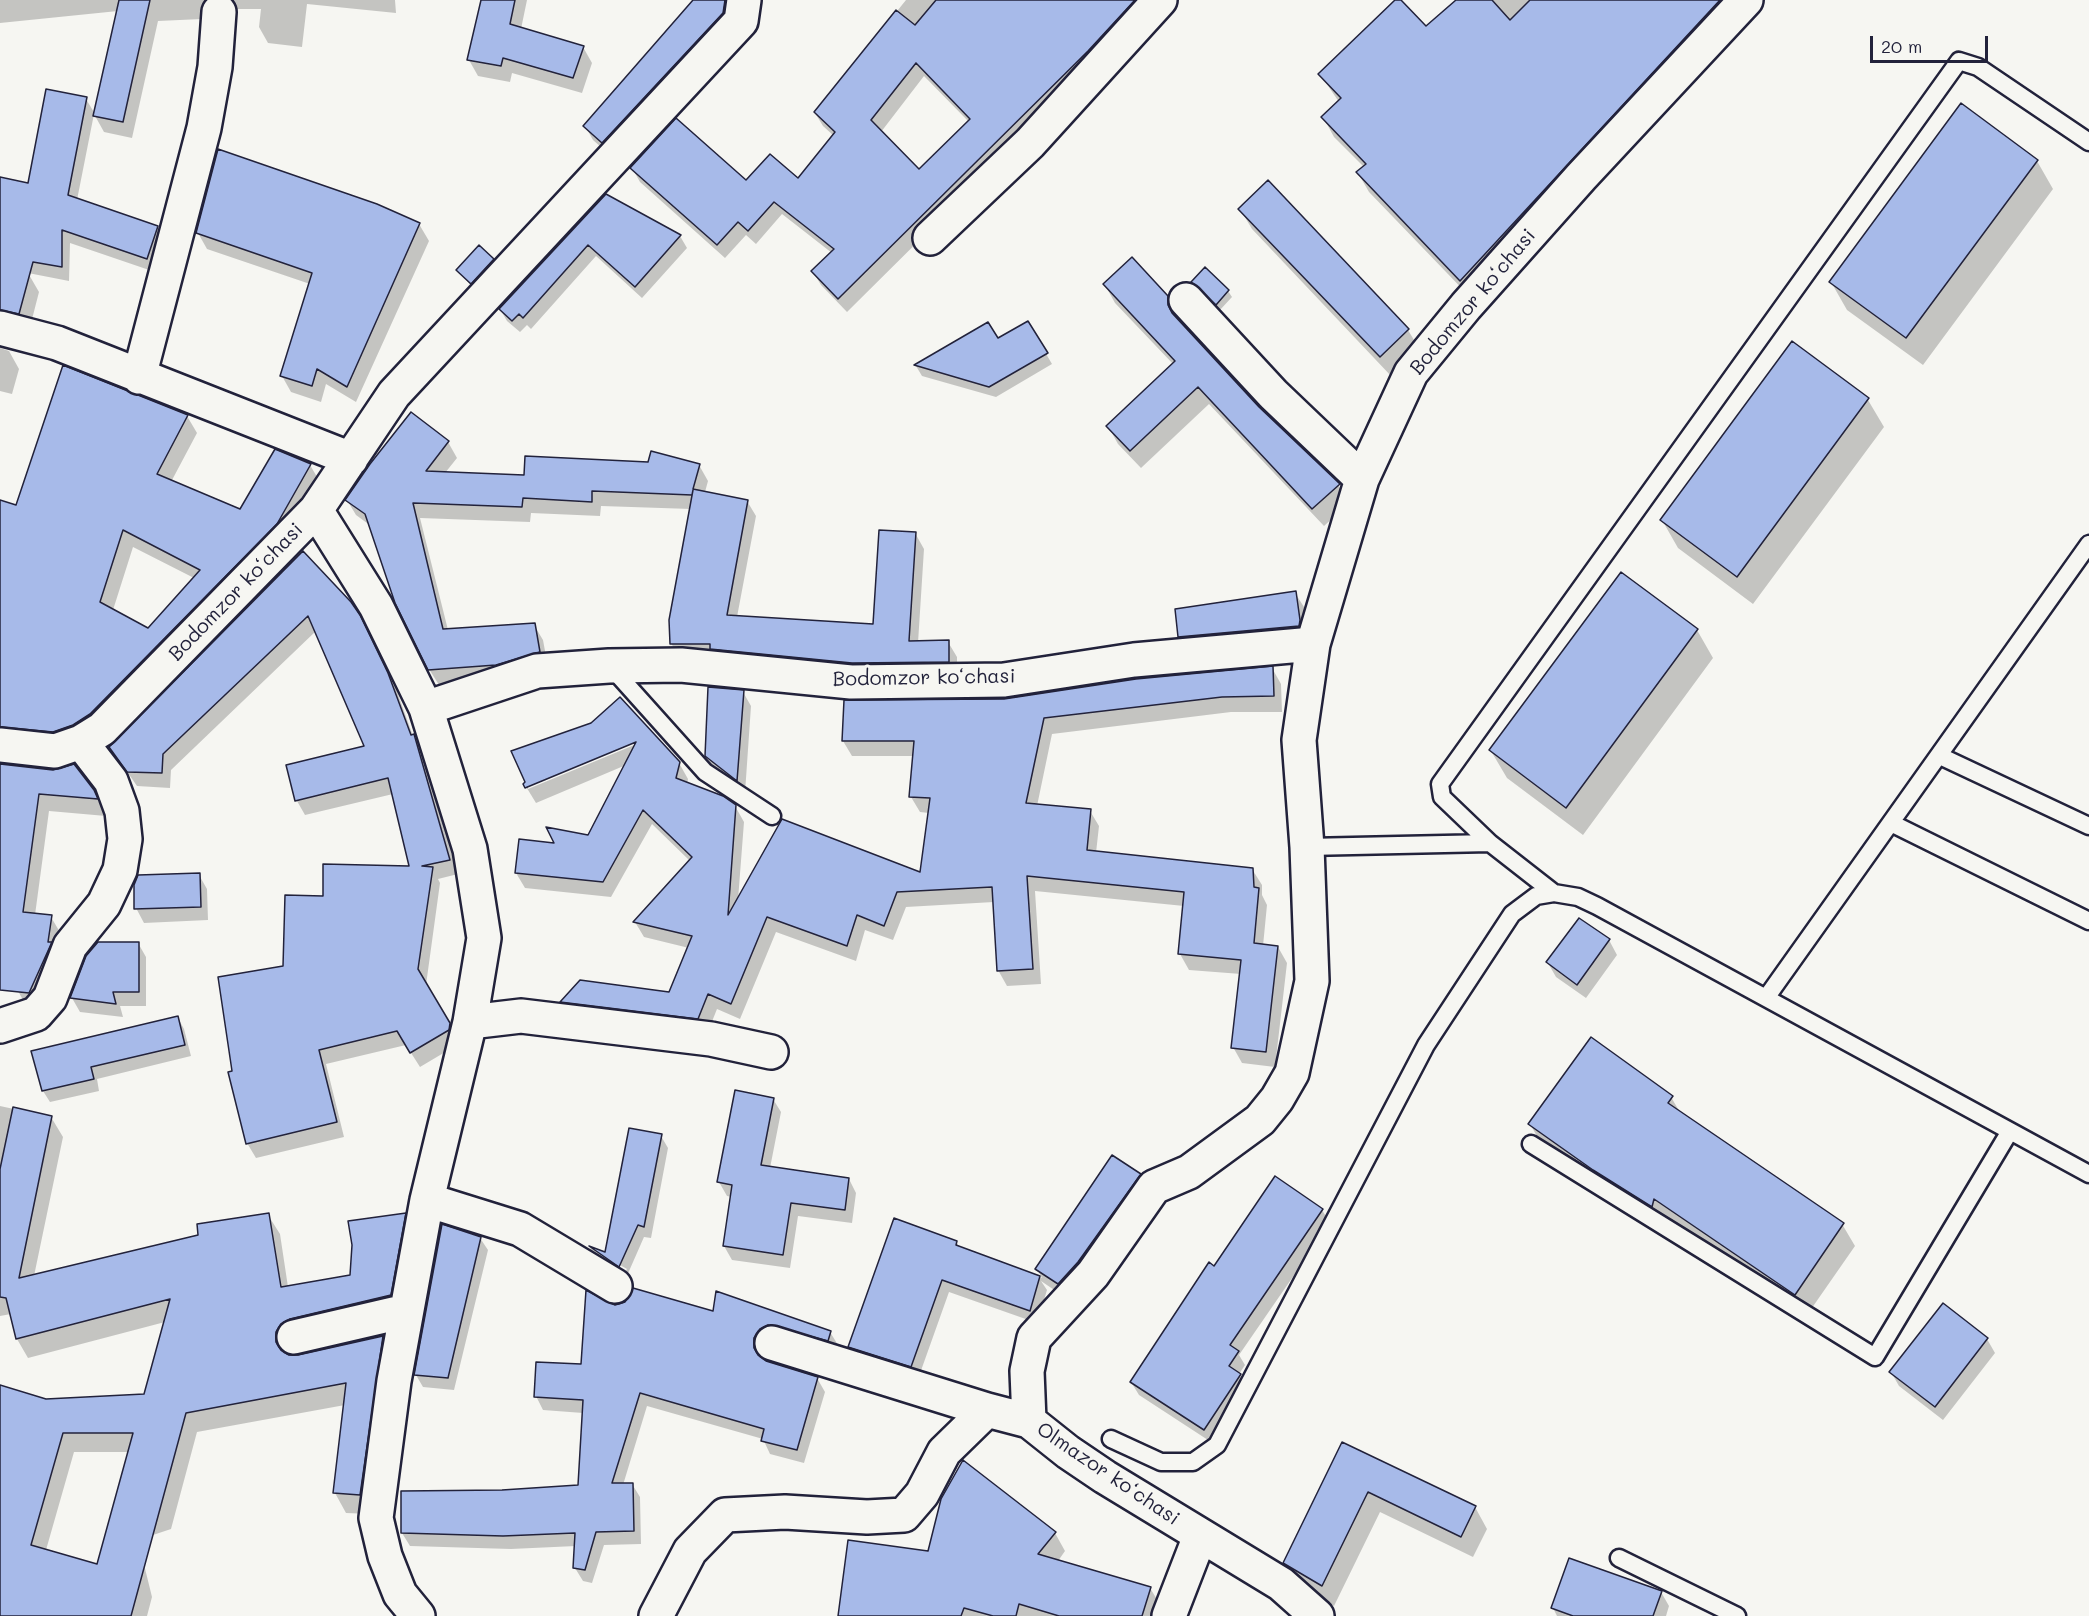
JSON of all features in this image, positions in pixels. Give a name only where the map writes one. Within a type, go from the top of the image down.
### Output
[{"type":"street","points":[[316,510],[394,394],[741,21],[744,0]]},
{"type":"street","points":[[930,238],[1030,143],[1160,0]]},
{"type":"street","name":"Bodomzor koʻchasi","points":[[0,745],[55,751],[81,742],[102,729],[316,510],[376,606],[426,708],[537,671],[609,666],[681,665],[852,682],[1004,680],[1134,660],[1313,644],[1362,479],[1411,373],[1466,306],[1581,177],[1746,0]]},
{"type":"street","points":[[139,377],[204,128],[215,68],[219,12]]},
{"type":"street","points":[[1186,300],[1273,394],[1362,479]]},
{"type":"street","points":[[0,328],[57,343],[351,459]]},
{"type":"street","points":[[1029,1421],[1027,1371],[1034,1338],[1093,1274],[1154,1187],[1189,1172],[1260,1120],[1277,1099],[1292,1073],[1312,981],[1307,847],[1299,740],[1313,644]]},
{"type":"street","points":[[418,1616],[400,1594],[385,1556],[376,1518],[406,1311],[427,1200],[470,1022],[484,938],[470,849],[426,708]]},
{"type":"street","points":[[0,1026],[36,1014],[50,998],[70,946],[104,903],[120,870],[125,839],[122,811],[111,781],[81,742]]},
{"type":"street","points":[[470,1022],[521,1016],[711,1039],[771,1052]]},
{"type":"street","points":[[427,1200],[520,1229],[615,1286]]},
{"type":"street","points":[[294,1337],[406,1311]]},
{"type":"street","name":"Olmazor koʻchasi","points":[[772,1343],[1029,1421],[1068,1452],[1200,1536],[1281,1584],[1317,1616]]},
{"type":"street","points":[[656,1616],[690,1551],[725,1515],[785,1512],[867,1517],[904,1515],[922,1494],[944,1452],[987,1410]]},
{"type":"street","points":[[1169,1616],[1200,1536]]},
{"type":"lane","points":[[1554,893],[1490,843],[1442,797],[1440,784],[1959,61],[1978,67],[2089,142]]},
{"type":"lane","points":[[1766,998],[2089,544]]},
{"type":"lane","points":[[609,666],[705,772],[772,816]]},
{"type":"lane","points":[[1940,756],[2089,826]]},
{"type":"lane","points":[[1891,823],[2089,921]]},
{"type":"lane","points":[[1307,847],[1490,843]]},
{"type":"lane","points":[[1111,1439],[1161,1462],[1193,1462],[1217,1445],[1426,1044],[1512,914],[1536,896],[1554,893],[1578,897],[1597,906],[2089,1174]]},
{"type":"lane","points":[[1531,1144],[1875,1357],[2010,1131]]},
{"type":"lane","points":[[1619,1558],[1737,1616]]},
{"type":"building","points":[[119,0],[150,0],[123,122],[93,116]]},
{"type":"building","points":[[481,0],[515,0],[510,24],[584,46],[573,78],[503,58],[501,66],[467,60]]},
{"type":"building","points":[[693,0],[725,0],[723,13],[602,143],[583,126]]},
{"type":"building","points":[[936,0],[1135,0],[1088,51],[838,299],[811,271],[834,249],[774,202],[748,231],[738,222],[717,245],[630,168],[676,118],[746,180],[770,154],[798,178],[835,132],[814,112],[896,10],[915,25]],"holes":[[[916,63],[970,119],[919,169],[871,120]]]},
{"type":"building","points":[[1395,0],[1401,0],[1426,26],[1456,0],[1492,0],[1510,20],[1530,0],[1720,0],[1460,281],[1356,172],[1366,164],[1321,117],[1341,98],[1318,74]]},
{"type":"building","points":[[46,89],[87,97],[68,195],[158,226],[147,259],[62,230],[62,267],[33,262],[19,314],[0,310],[0,177],[28,183]]},
{"type":"building","points":[[1961,103],[2038,160],[1906,338],[1829,282]]},
{"type":"building","points":[[218,149],[377,204],[420,223],[347,387],[317,369],[312,386],[280,376],[312,273],[196,233]]},
{"type":"building","points":[[1268,180],[1409,329],[1380,357],[1238,209]]},
{"type":"building","points":[[606,194],[681,235],[635,287],[588,245],[523,318],[519,314],[512,321],[499,309]]},
{"type":"building","points":[[479,245],[494,259],[471,284],[456,270]]},
{"type":"building","points":[[1132,257],[1168,296],[1168,305],[1172,313],[1259,407],[1340,484],[1312,509],[1198,387],[1130,451],[1106,426],[1175,361],[1103,284]]},
{"type":"building","points":[[1205,267],[1229,290],[1216,305],[1191,282]]},
{"type":"building","points":[[1028,321],[1048,353],[989,387],[914,365],[988,322],[998,338]]},
{"type":"building","points":[[1792,341],[1869,398],[1737,577],[1660,520]]},
{"type":"building","points":[[63,365],[188,415],[157,474],[240,509],[275,449],[311,464],[277,524],[90,714],[73,725],[53,732],[0,727],[0,500],[16,505]],"holes":[[[123,530],[200,570],[148,628],[100,602]]]},
{"type":"building","points":[[411,412],[449,441],[426,471],[524,475],[525,456],[648,462],[651,451],[700,464],[693,489],[748,500],[727,615],[873,624],[879,530],[916,532],[909,641],[949,640],[949,662],[852,663],[710,649],[710,644],[670,644],[669,620],[693,490],[692,495],[592,491],[592,502],[523,498],[522,507],[413,503],[443,629],[535,623],[540,652],[496,665],[428,670],[395,603],[365,514],[345,500]]},
{"type":"building","points":[[303,551],[351,602],[360,615],[388,673],[411,735],[414,734],[450,860],[422,866],[433,867],[418,969],[450,1023],[449,1030],[410,1053],[397,1031],[319,1050],[337,1122],[246,1144],[228,1072],[232,1071],[218,977],[283,966],[285,895],[323,896],[323,864],[409,866],[388,778],[295,801],[286,765],[364,746],[308,616],[163,754],[162,773],[127,772],[109,747]]},
{"type":"building","points":[[1621,572],[1698,629],[1566,808],[1489,750]]},
{"type":"building","points":[[1296,591],[1299,626],[1178,637],[1175,609]]},
{"type":"building","points":[[1273,666],[1274,696],[1222,697],[1044,718],[1026,803],[1091,809],[1087,850],[1253,868],[1254,887],[1259,888],[1254,943],[1278,946],[1266,1052],[1231,1048],[1241,960],[1178,954],[1184,892],[1027,876],[1033,969],[997,971],[992,887],[897,892],[884,926],[857,915],[847,946],[767,917],[731,1004],[708,994],[698,1019],[560,1002],[580,980],[669,992],[692,936],[633,922],[692,857],[643,810],[603,882],[515,873],[519,839],[554,843],[546,827],[588,835],[636,742],[525,788],[523,784],[525,782],[511,751],[591,723],[620,697],[680,762],[676,778],[723,796],[736,805],[728,915],[782,819],[920,872],[930,798],[909,797],[914,741],[842,741],[844,700],[1004,699],[1136,679]]},
{"type":"building","points":[[708,687],[744,690],[737,781],[705,756]]},
{"type":"building","points":[[0,764],[53,770],[74,764],[98,799],[39,794],[23,912],[52,915],[48,942],[52,942],[29,993],[0,990]]},
{"type":"building","points":[[200,873],[201,907],[134,909],[134,885],[138,875]]},
{"type":"building","points":[[1579,918],[1610,939],[1577,985],[1546,962]]},
{"type":"building","points":[[98,942],[139,942],[139,992],[113,992],[116,1004],[70,998],[86,956]]},
{"type":"building","points":[[178,1016],[185,1045],[91,1067],[94,1079],[42,1091],[31,1051]]},
{"type":"building","points":[[1591,1037],[1673,1096],[1668,1103],[1844,1223],[1795,1295],[1654,1199],[1652,1207],[1593,1170],[1528,1124]]},
{"type":"building","points":[[735,1090],[774,1098],[761,1165],[849,1178],[845,1210],[791,1203],[783,1255],[723,1246],[732,1185],[717,1182]]},
{"type":"building","points":[[13,1107],[52,1116],[19,1278],[198,1235],[197,1224],[269,1213],[281,1287],[350,1275],[352,1245],[348,1221],[406,1213],[391,1295],[290,1319],[281,1324],[276,1332],[276,1342],[281,1350],[289,1355],[383,1336],[360,1495],[333,1493],[346,1383],[186,1413],[131,1616],[0,1616],[0,1385],[46,1399],[144,1394],[170,1299],[16,1339],[6,1298],[0,1297],[0,1169]],"holes":[[[63,1433],[133,1433],[97,1564],[31,1545]]]},
{"type":"building","points":[[629,1128],[662,1134],[644,1227],[638,1225],[619,1267],[589,1246],[605,1252]]},
{"type":"building","points":[[1112,1155],[1141,1174],[1078,1262],[1058,1284],[1035,1269]]},
{"type":"building","points":[[1275,1176],[1323,1209],[1230,1345],[1239,1351],[1229,1366],[1241,1374],[1204,1430],[1130,1382],[1209,1262],[1214,1266]]},
{"type":"building","points":[[894,1218],[957,1241],[956,1245],[1040,1276],[1030,1311],[942,1280],[911,1367],[848,1347]]},
{"type":"building","points":[[442,1224],[481,1237],[448,1378],[414,1375]]},
{"type":"building","points":[[633,1288],[713,1311],[716,1291],[831,1331],[828,1341],[768,1325],[760,1329],[754,1338],[754,1348],[758,1355],[766,1361],[818,1377],[797,1450],[761,1441],[764,1429],[640,1393],[612,1483],[633,1483],[634,1531],[596,1532],[585,1570],[573,1568],[575,1533],[503,1536],[401,1533],[401,1491],[502,1490],[578,1485],[583,1400],[534,1397],[536,1362],[581,1364],[586,1290],[615,1305],[625,1302]]},
{"type":"building","points":[[1943,1303],[1988,1338],[1935,1407],[1889,1372]]},
{"type":"building","points":[[1342,1442],[1476,1506],[1461,1537],[1368,1492],[1322,1586],[1283,1563]]},
{"type":"building","points":[[963,1460],[1056,1532],[1038,1554],[1151,1587],[1142,1616],[1059,1616],[1019,1604],[1016,1616],[993,1616],[964,1608],[961,1616],[838,1616],[848,1540],[928,1551],[941,1499]]},
{"type":"building","points":[[1569,1558],[1662,1591],[1653,1616],[1573,1616],[1551,1608]]}]
